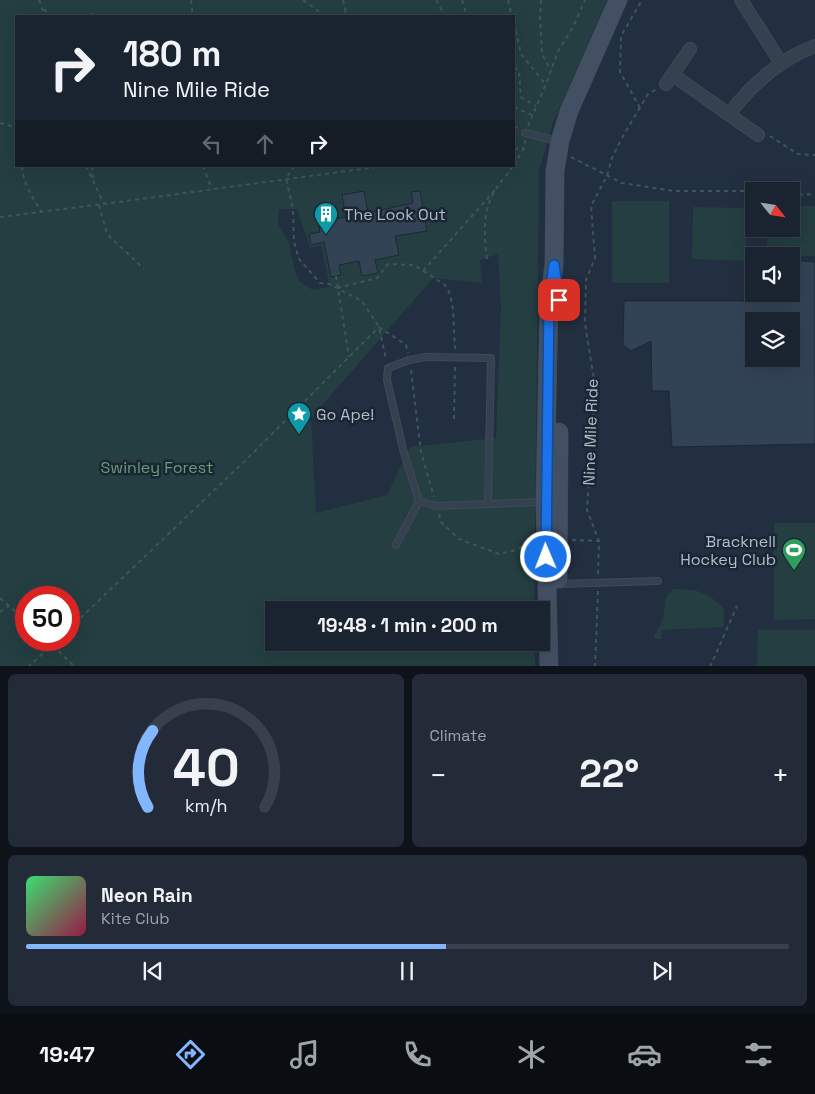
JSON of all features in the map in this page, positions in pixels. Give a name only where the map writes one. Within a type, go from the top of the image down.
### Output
[{"type":"main road","name":"Nine Mile Ride","points":[[549,666],[552,584],[552,501],[559,300],[554,265],[555,171],[558,146],[569,111],[618,0]]},
{"type":"main road","name":"Nine Mile Ride","points":[[552,584],[559,666]]},
{"type":"street","points":[[741,0],[781,64]]},
{"type":"street","points":[[729,114],[740,99],[763,77],[781,64],[815,46]]},
{"type":"street","points":[[690,49],[669,80],[729,114],[758,135]]},
{"type":"lane","points":[[525,133],[558,146]]},
{"type":"lane","points":[[396,545],[419,501],[404,453],[388,380],[388,368],[408,360],[426,357],[490,358],[488,504]]},
{"type":"lane","points":[[419,501],[436,506],[552,501]]},
{"type":"lane","points":[[552,584],[658,582]]},
{"type":"path","points":[[39,0],[45,15]]},
{"type":"path","points":[[191,0],[193,15]]},
{"type":"path","points":[[303,0],[324,15]]},
{"type":"path","points":[[343,0],[346,15]]},
{"type":"path","points":[[436,0],[444,15]]},
{"type":"path","points":[[462,0],[467,15]]},
{"type":"path","points":[[508,0],[512,15]]},
{"type":"path","points":[[541,0],[542,54],[551,72]]},
{"type":"path","points":[[515,163],[524,148],[525,133],[546,85],[558,51],[573,27],[585,0]]},
{"type":"path","points":[[640,108],[620,72],[621,36],[642,0]]},
{"type":"path","points":[[42,8],[50,15]]},
{"type":"path","points":[[340,15],[345,12]]},
{"type":"path","points":[[515,27],[522,54],[546,85]]},
{"type":"path","points":[[515,68],[519,71],[521,97],[536,106]]},
{"type":"path","name":"Nine Mile Ride","points":[[598,572],[599,541],[587,510],[595,385],[585,324],[586,280],[595,258],[595,242],[590,206],[606,176],[619,143],[648,94],[669,80]]},
{"type":"path","points":[[515,106],[532,115]]},
{"type":"path","points":[[0,123],[15,127]]},
{"type":"path","points":[[758,135],[772,137],[798,154],[815,155]]},
{"type":"path","points":[[558,146],[606,176],[622,183],[674,191],[745,191]]},
{"type":"path","points":[[515,150],[524,148]]},
{"type":"path","points":[[22,167],[30,194],[41,211]]},
{"type":"path","points":[[87,167],[104,204]]},
{"type":"path","points":[[93,167],[94,181]]},
{"type":"path","points":[[203,167],[212,189]]},
{"type":"path","points":[[293,167],[286,179],[293,209],[294,242],[299,259],[320,283],[330,284],[362,301],[379,327],[388,368]]},
{"type":"path","points":[[0,216],[98,205],[376,167]]},
{"type":"path","points":[[423,271],[496,189],[512,167]]},
{"type":"path","points":[[487,259],[485,213],[496,189]]},
{"type":"path","points":[[800,194],[815,194]]},
{"type":"path","points":[[98,205],[107,234],[144,269]]},
{"type":"path","points":[[337,288],[377,278],[388,264],[414,265],[445,286],[450,294],[455,324],[454,419]]},
{"type":"path","points":[[336,276],[349,357]]},
{"type":"path","points":[[379,327],[406,345],[408,355]]},
{"type":"path","points":[[80,619],[251,455],[379,327]]},
{"type":"path","points":[[411,370],[421,452],[435,499]]},
{"type":"path","points":[[439,514],[441,522],[459,539],[499,554],[512,551],[538,540]]},
{"type":"path","points":[[571,540],[599,541]]},
{"type":"path","points":[[595,666],[598,594]]},
{"type":"path","points":[[0,598],[15,611]]},
{"type":"path","points":[[0,612],[9,606]]},
{"type":"path","points":[[710,666],[736,606]]},
{"type":"path","points":[[28,666],[45,651]]},
{"type":"path","points":[[59,651],[75,666]]},
{"type":"green space","name":"Swinley Forest","points":[[0,0],[607,0],[552,125],[539,171],[534,601],[265,601],[265,651],[535,651],[535,666],[0,666]],"holes":[[[279,209],[297,209],[310,248],[321,246],[330,287],[313,290],[300,282],[295,272],[289,243],[278,224]],[[498,254],[501,307],[496,438],[410,447],[387,495],[316,513],[311,418],[433,278],[482,283],[480,260]]]},
{"type":"green space","points":[[612,201],[669,201],[669,283],[612,283]]},
{"type":"green space","points":[[800,206],[815,206],[815,256],[800,256],[800,247],[767,247],[767,238],[800,238]]},
{"type":"green space","points":[[693,207],[745,208],[745,261],[692,259]]},
{"type":"green space","name":"Bracknell Hockey Club","points":[[774,523],[815,523],[815,619],[774,620]]},
{"type":"green space","points":[[674,589],[696,591],[713,599],[724,609],[724,627],[662,630],[661,639],[655,639],[654,636],[664,614],[666,598]]},
{"type":"green space","points":[[758,630],[815,630],[815,666],[757,666]]},
{"type":"building","name":"The Look Out","points":[[364,191],[368,213],[413,203],[411,192],[420,191],[427,231],[395,236],[399,255],[375,260],[378,273],[362,276],[359,261],[339,265],[341,275],[331,277],[324,242],[311,245],[309,234],[320,232],[318,222],[346,217],[342,195]]},
{"type":"building","points":[[800,261],[815,262],[815,444],[672,447],[669,391],[652,391],[651,341],[631,351],[623,345],[624,301],[800,302]]},
{"type":"place","name":"The Look Out","points":[[326,235]]},
{"type":"place","name":"Go Ape!","points":[[299,435]]},
{"type":"place","name":"Bracknell Hockey Club","points":[[794,571]]},
{"type":"route","points":[[546,557],[549,300],[554,265],[559,300]]}]
